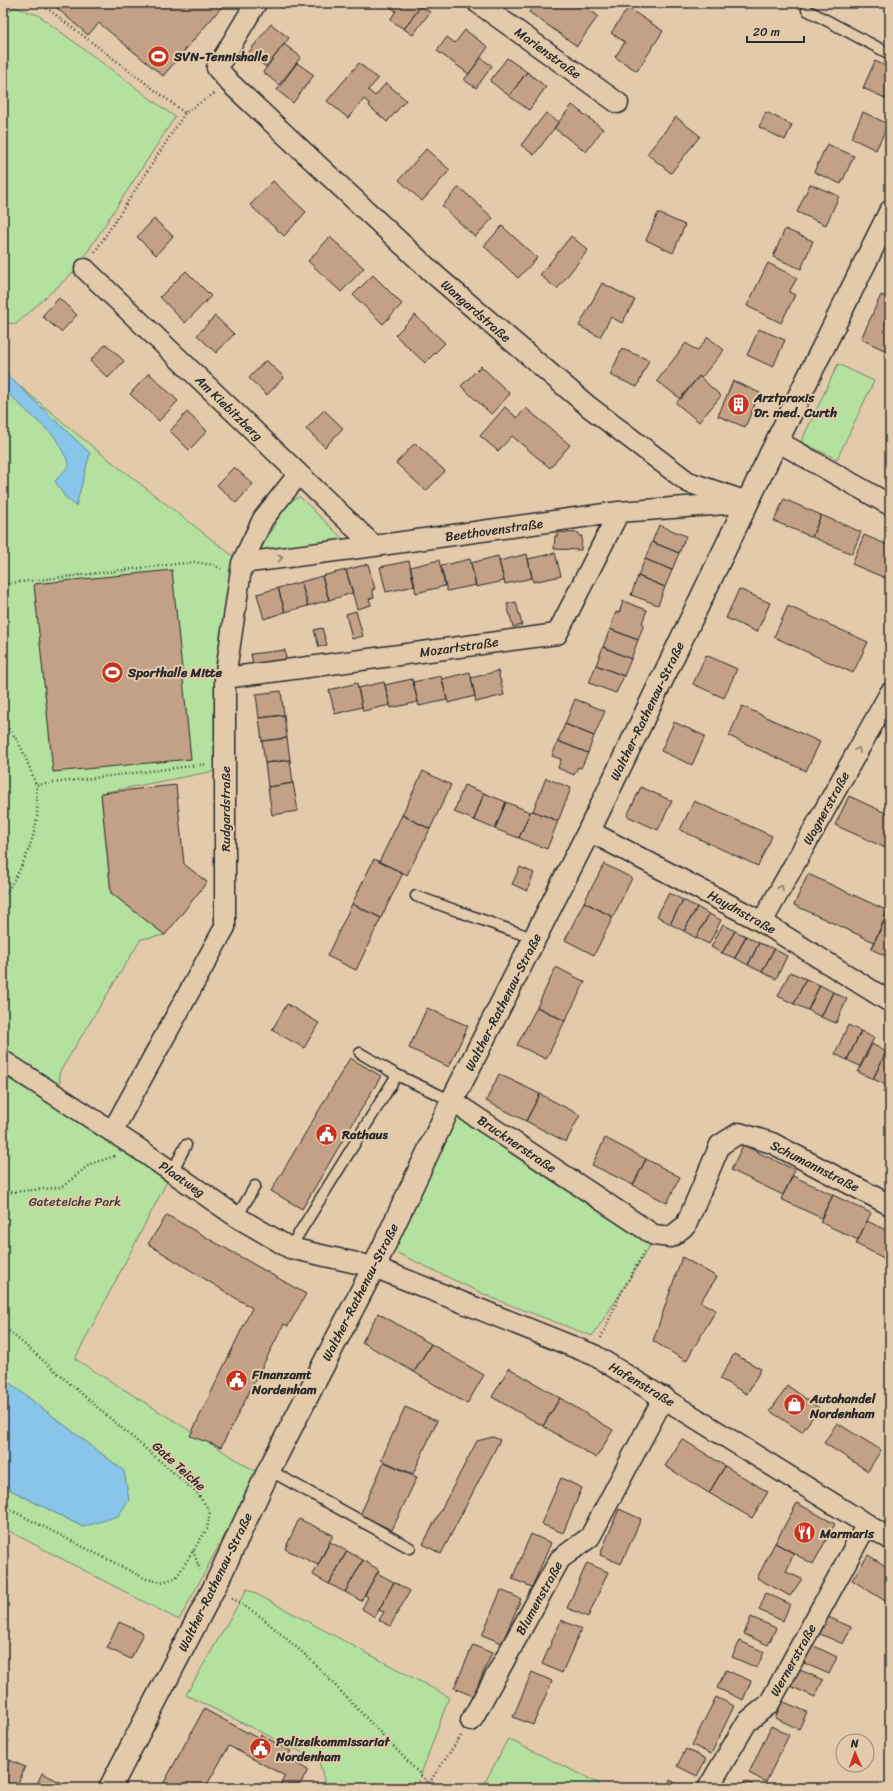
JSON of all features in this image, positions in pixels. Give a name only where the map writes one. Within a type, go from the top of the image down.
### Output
[{"type":"street","name":"Wangardstraße","points":[[256,3],[217,68],[230,83],[435,275],[588,406],[688,482],[747,502]]},
{"type":"street","name":"Marienstraße","points":[[478,3],[618,103]]},
{"type":"street","name":"Walther-Rathenau-Straße","points":[[110,1788],[215,1586],[268,1470],[374,1267],[452,1102],[589,831],[776,441],[890,212]]},
{"type":"street","name":"Am Kiebitzberg","points":[[85,269],[298,475],[374,546]]},
{"type":"street","points":[[776,441],[890,505]]},
{"type":"street","name":"Rudgardstraße","points":[[112,1132],[225,927],[225,678],[241,570],[263,519],[298,475]]},
{"type":"street","name":"Beethovenstraße","points":[[241,570],[374,546],[619,512],[747,502]]},
{"type":"street","name":"Mozartstraße","points":[[225,678],[557,634],[619,512]]},
{"type":"street","name":"Wagnerstraße","points":[[762,922],[890,693]]},
{"type":"street","name":"Haydnstraße","points":[[589,831],[762,922],[886,999]]},
{"type":"street","points":[[886,999],[890,1016]]},
{"type":"street","name":"Plaatweg","points":[[3,1061],[139,1148],[237,1217],[290,1248],[374,1267]]},
{"type":"street","name":"Brucknerstraße","points":[[452,1102],[663,1236]]},
{"type":"street","name":"Schumannstraße","points":[[663,1236],[686,1225],[720,1146],[739,1133],[772,1143],[890,1205]]},
{"type":"street","name":"Hafenstraße","points":[[374,1267],[594,1355],[664,1397],[890,1539]]},
{"type":"street","name":"Blumenstraße","points":[[471,1721],[560,1559],[590,1537],[664,1397]]},
{"type":"street","name":"Wernerstraße","points":[[708,1788],[747,1722],[769,1704],[867,1524]]},
{"type":"lane","points":[[807,10],[890,54]]},
{"type":"lane","points":[[416,896],[535,940]]},
{"type":"lane","name":"Brucknerstraße","points":[[360,1053],[397,1075],[452,1102]]},
{"type":"lane","points":[[290,1248],[397,1075]]},
{"type":"lane","points":[[172,1172],[186,1145]]},
{"type":"lane","points":[[237,1217],[255,1186]]},
{"type":"lane","points":[[268,1470],[410,1548]]},
{"type":"path","points":[[40,3],[185,113]]},
{"type":"path","points":[[85,269],[185,113],[230,83]]},
{"type":"path","points":[[3,584],[194,562],[241,570]]},
{"type":"path","points":[[3,723],[10,729],[25,757],[36,785],[37,815],[32,841],[22,866],[3,897]]},
{"type":"path","points":[[36,785],[225,760]]},
{"type":"path","points":[[3,1194],[62,1187],[90,1164],[139,1148]]},
{"type":"path","points":[[594,1355],[620,1295],[663,1236]]},
{"type":"path","name":"Gate Teiche","points":[[3,1326],[196,1492],[210,1511],[208,1528],[176,1578],[161,1582],[146,1579],[3,1506]]},
{"type":"path","points":[[215,1586],[260,1616],[310,1659],[433,1788]]},
{"type":"path","points":[[429,1783],[471,1721]]},
{"type":"green space","points":[[14,7],[38,15],[175,117],[75,271],[16,324],[3,322],[3,15]]},
{"type":"green space","points":[[838,364],[874,381],[837,459],[801,442]]},
{"type":"green space","points":[[3,372],[94,448],[242,563],[225,769],[101,793],[111,893],[165,935],[141,939],[59,1073],[62,1101],[3,1070]]},
{"type":"green space","points":[[300,497],[343,539],[339,546],[258,554],[287,502]]},
{"type":"green space","name":"Gateteiche Park","points":[[3,1076],[172,1172],[75,1359],[258,1473],[179,1620],[3,1528],[3,1486],[83,1527],[124,1471],[3,1378]]},
{"type":"green space","points":[[456,1108],[655,1237],[619,1296],[592,1336],[492,1298],[391,1250]]},
{"type":"green space","points":[[247,1589],[449,1697],[416,1788],[326,1788],[319,1761],[186,1695]]},
{"type":"green space","points":[[508,1739],[590,1779],[599,1784],[597,1788],[482,1788]]},
{"type":"water","points":[[3,371],[90,453],[76,506],[65,497],[55,481],[70,465],[55,437],[3,389]]},
{"type":"water","points":[[3,1378],[124,1471],[129,1500],[118,1516],[83,1527],[3,1486]]},
{"type":"building","name":"SVN-Tennishalle","points":[[51,3],[225,3],[163,76],[99,23],[88,35]]},
{"type":"building","points":[[385,3],[423,3],[404,29],[390,20],[396,11]]},
{"type":"building","points":[[535,3],[580,3],[598,16],[577,46],[529,12]]},
{"type":"building","points":[[421,6],[430,12],[413,35],[404,29]]},
{"type":"building","points":[[628,8],[663,31],[637,71],[615,57],[625,42],[611,33]]},
{"type":"building","points":[[271,24],[289,38],[266,67],[248,53]]},
{"type":"building","points":[[465,30],[488,47],[469,74],[437,51],[447,37],[455,43]]},
{"type":"building","points":[[284,44],[301,57],[279,85],[263,72]]},
{"type":"building","points":[[481,58],[492,66],[476,88],[464,80]]},
{"type":"building","points":[[507,58],[527,72],[509,96],[490,81]]},
{"type":"building","points":[[875,61],[890,68],[889,100],[863,88]]},
{"type":"building","points":[[297,63],[314,75],[293,103],[277,90]]},
{"type":"building","points":[[359,63],[378,79],[368,90],[375,96],[386,83],[406,100],[387,122],[369,106],[370,104],[364,99],[348,118],[327,101]]},
{"type":"building","points":[[527,72],[546,87],[529,110],[509,96]]},
{"type":"building","points":[[572,105],[603,129],[586,152],[554,128]]},
{"type":"building","points":[[766,112],[792,125],[785,140],[759,127]]},
{"type":"building","points":[[863,112],[888,124],[876,150],[851,138]]},
{"type":"building","points":[[546,113],[559,122],[534,155],[521,145]]},
{"type":"building","points":[[676,117],[700,136],[671,173],[647,154]]},
{"type":"building","points":[[827,144],[854,156],[841,184],[814,172]]},
{"type":"building","points":[[426,149],[450,170],[422,201],[399,180]]},
{"type":"building","points":[[273,181],[306,212],[284,236],[250,205]]},
{"type":"building","points":[[810,184],[839,196],[826,225],[797,212]]},
{"type":"building","points":[[459,187],[493,218],[475,237],[442,206]]},
{"type":"building","points":[[658,213],[685,225],[673,253],[646,240]]},
{"type":"building","points":[[154,219],[173,236],[156,255],[137,237]]},
{"type":"building","points":[[502,226],[537,258],[518,278],[484,246]]},
{"type":"building","points":[[785,229],[813,241],[801,269],[773,257]]},
{"type":"building","points":[[571,236],[588,250],[557,289],[540,275]]},
{"type":"building","points":[[330,237],[364,268],[341,292],[308,261]]},
{"type":"building","points":[[768,263],[797,278],[789,292],[795,295],[781,323],[747,306]]},
{"type":"building","points":[[186,271],[211,296],[185,323],[160,297]]},
{"type":"building","points":[[373,275],[402,304],[383,324],[353,295]]},
{"type":"building","points":[[602,283],[635,300],[622,323],[611,317],[600,337],[579,326]]},
{"type":"building","points":[[881,295],[890,299],[890,337],[884,350],[861,339]]},
{"type":"building","points":[[59,298],[77,315],[61,332],[42,316]]},
{"type":"building","points":[[415,315],[445,343],[425,363],[395,335]]},
{"type":"building","points":[[215,316],[234,334],[216,353],[197,335]]},
{"type":"building","points":[[759,329],[785,340],[773,367],[747,355]]},
{"type":"building","points":[[708,337],[724,350],[701,378],[699,376],[681,399],[657,381],[686,343],[697,351]]},
{"type":"building","points":[[106,344],[124,361],[108,378],[90,361]]},
{"type":"building","points":[[622,349],[649,360],[637,387],[610,375]]},
{"type":"building","points":[[266,360],[284,377],[267,395],[249,378]]},
{"type":"building","points":[[481,366],[510,394],[491,414],[461,386]]},
{"type":"building","points":[[149,373],[178,401],[159,421],[130,394]]},
{"type":"building","points":[[699,376],[721,396],[699,422],[676,403]]},
{"type":"building","name":"Arztpraxis Dr. med. Curth","points":[[733,381],[760,393],[745,427],[718,416]]},
{"type":"building","points":[[505,407],[517,418],[526,408],[570,445],[550,468],[512,436],[498,451],[480,436]]},
{"type":"building","points":[[324,410],[343,428],[325,447],[306,429]]},
{"type":"building","points":[[187,412],[207,431],[189,450],[170,431]]},
{"type":"building","points":[[415,443],[445,471],[426,491],[396,463]]},
{"type":"building","points":[[234,467],[253,484],[236,503],[217,485]]},
{"type":"building","points":[[784,499],[821,515],[812,537],[774,521]]},
{"type":"building","points":[[821,515],[861,532],[852,554],[812,537]]},
{"type":"building","points":[[659,525],[686,536],[679,553],[652,542]]},
{"type":"building","points":[[557,532],[579,533],[579,536],[582,536],[581,550],[554,549],[555,536],[557,536]]},
{"type":"building","points":[[864,535],[890,546],[890,580],[852,564]]},
{"type":"building","points":[[652,542],[679,553],[672,570],[645,559]]},
{"type":"building","points":[[555,553],[561,576],[533,582],[528,559]]},
{"type":"building","points":[[527,554],[532,578],[505,584],[499,561]]},
{"type":"building","points":[[498,556],[504,581],[476,587],[471,563]]},
{"type":"building","points":[[470,559],[476,585],[447,591],[441,566]]},
{"type":"building","points":[[645,559],[672,570],[665,587],[638,576]]},
{"type":"building","points":[[439,560],[445,586],[416,593],[410,567]]},
{"type":"building","points":[[409,561],[415,586],[386,592],[380,567]]},
{"type":"building","points":[[368,564],[375,589],[372,589],[374,597],[369,599],[371,605],[357,609],[346,570]]},
{"type":"building","name":"Sporthalle Mitte","points":[[172,570],[191,759],[53,772],[34,584]]},
{"type":"building","points":[[346,570],[353,593],[329,600],[322,576]]},
{"type":"building","points":[[322,576],[329,600],[308,606],[301,582]]},
{"type":"building","points":[[638,576],[665,587],[658,605],[631,595]]},
{"type":"building","points":[[301,582],[308,606],[285,612],[278,588]]},
{"type":"building","points":[[278,588],[285,612],[264,619],[257,594]]},
{"type":"building","points":[[739,589],[770,603],[757,632],[726,618]]},
{"type":"building","points":[[623,601],[647,610],[638,640],[610,629],[616,612],[619,613]]},
{"type":"building","points":[[516,602],[522,625],[513,627],[507,604]]},
{"type":"building","points":[[788,606],[868,642],[853,673],[774,637]]},
{"type":"building","points":[[356,611],[363,636],[352,639],[346,614]]},
{"type":"building","points":[[322,628],[327,645],[319,647],[314,630]]},
{"type":"building","points":[[610,629],[638,640],[631,659],[603,647]]},
{"type":"building","points":[[603,647],[631,659],[624,676],[596,665]]},
{"type":"building","points":[[285,650],[286,660],[253,664],[251,654]]},
{"type":"building","points":[[706,655],[737,669],[724,698],[693,684]]},
{"type":"building","points":[[596,665],[624,676],[616,693],[589,683]]},
{"type":"building","points":[[498,671],[504,695],[476,702],[471,678]]},
{"type":"building","points":[[470,672],[475,696],[448,703],[442,679]]},
{"type":"building","points":[[441,676],[447,700],[419,706],[413,682]]},
{"type":"building","points":[[412,679],[418,702],[391,708],[385,685]]},
{"type":"building","points":[[384,682],[390,705],[363,711],[358,688]]},
{"type":"building","points":[[357,683],[362,707],[335,714],[329,690]]},
{"type":"building","points":[[281,691],[284,715],[259,718],[256,694]]},
{"type":"building","points":[[575,699],[605,711],[594,736],[565,724]]},
{"type":"building","points":[[742,706],[820,742],[806,771],[729,736]]},
{"type":"building","points":[[284,715],[287,738],[262,741],[259,718]]},
{"type":"building","points":[[674,722],[705,736],[692,765],[661,751]]},
{"type":"building","points":[[565,724],[594,736],[588,753],[558,741]]},
{"type":"building","points":[[287,738],[290,760],[265,763],[262,741]]},
{"type":"building","points":[[558,741],[588,753],[581,768],[578,767],[574,775],[558,768],[561,759],[552,756]]},
{"type":"building","points":[[290,760],[293,783],[268,787],[265,763]]},
{"type":"building","points":[[423,771],[451,785],[430,829],[402,815]]},
{"type":"building","points":[[546,778],[571,788],[558,821],[533,811]]},
{"type":"building","points":[[293,783],[298,811],[272,815],[268,787]]},
{"type":"building","points":[[176,785],[184,864],[207,882],[165,935],[111,893],[101,793]]},
{"type":"building","points":[[464,785],[484,793],[474,820],[454,812]]},
{"type":"building","points":[[641,787],[672,801],[658,830],[627,816]]},
{"type":"building","points":[[484,793],[506,802],[495,829],[474,820]]},
{"type":"building","points":[[849,796],[890,815],[890,850],[835,825]]},
{"type":"building","points":[[694,801],[772,836],[758,866],[680,830]]},
{"type":"building","points":[[506,802],[530,812],[519,838],[495,829]]},
{"type":"building","points":[[533,811],[558,821],[547,849],[519,838],[530,812]]},
{"type":"building","points":[[402,815],[430,829],[407,875],[379,862]]},
{"type":"building","points":[[374,859],[403,873],[381,918],[352,904]]},
{"type":"building","points":[[604,864],[632,878],[613,917],[584,902]]},
{"type":"building","points":[[520,867],[534,873],[527,891],[512,884]]},
{"type":"building","points":[[808,874],[888,911],[874,942],[794,905]]},
{"type":"building","points":[[669,893],[683,900],[670,924],[657,916]]},
{"type":"building","points":[[683,900],[697,907],[684,931],[670,924]]},
{"type":"building","points":[[584,902],[613,917],[594,955],[565,940]]},
{"type":"building","points":[[352,904],[381,918],[356,970],[327,956]]},
{"type":"building","points":[[697,907],[709,914],[696,938],[684,931]]},
{"type":"building","points":[[709,914],[721,920],[709,944],[696,938]]},
{"type":"building","points":[[884,922],[890,925],[890,958],[871,949]]},
{"type":"building","points":[[723,924],[735,931],[722,953],[711,947]]},
{"type":"building","points":[[735,931],[746,936],[735,958],[722,953]]},
{"type":"building","points":[[746,936],[759,943],[748,965],[735,958]]},
{"type":"building","points":[[759,943],[774,949],[762,972],[748,965]]},
{"type":"building","points":[[774,949],[787,956],[776,979],[762,972]]},
{"type":"building","points":[[556,967],[585,982],[565,1021],[537,1007]]},
{"type":"building","points":[[790,972],[806,979],[794,1004],[778,996]]},
{"type":"building","points":[[806,979],[820,985],[808,1010],[794,1004]]},
{"type":"building","points":[[820,985],[833,992],[821,1017],[808,1010]]},
{"type":"building","points":[[833,992],[847,999],[836,1023],[821,1017]]},
{"type":"building","points":[[287,1004],[319,1023],[304,1048],[272,1030]]},
{"type":"building","points":[[537,1007],[565,1021],[546,1059],[517,1045]]},
{"type":"building","points":[[427,1008],[468,1026],[449,1067],[409,1048]]},
{"type":"building","points":[[848,1025],[861,1031],[847,1060],[835,1054]]},
{"type":"building","points":[[861,1031],[874,1038],[860,1066],[847,1060]]},
{"type":"building","points":[[872,1044],[886,1052],[873,1079],[858,1072]]},
{"type":"building","points":[[886,1052],[890,1053],[890,1077],[886,1085],[873,1079]]},
{"type":"building","name":"Rathaus","points":[[350,1058],[381,1076],[302,1209],[271,1191]]},
{"type":"building","points":[[499,1074],[540,1094],[526,1121],[486,1101]]},
{"type":"building","points":[[890,1077],[890,1096],[883,1092]]},
{"type":"building","points":[[540,1094],[580,1115],[566,1142],[526,1121]]},
{"type":"building","points":[[605,1138],[646,1159],[633,1185],[592,1165]]},
{"type":"building","points":[[743,1145],[795,1170],[783,1195],[731,1170]]},
{"type":"building","points":[[646,1159],[680,1177],[667,1203],[633,1185]]},
{"type":"building","points":[[793,1176],[833,1195],[821,1218],[781,1199]]},
{"type":"building","points":[[833,1195],[871,1213],[858,1240],[820,1222]]},
{"type":"building","name":"Finanzamt Nordenham","points":[[167,1215],[306,1294],[288,1326],[284,1324],[221,1447],[190,1436],[252,1308],[148,1244]]},
{"type":"building","points":[[867,1221],[890,1232],[890,1261],[856,1244]]},
{"type":"building","points":[[682,1257],[717,1277],[700,1302],[716,1310],[686,1361],[653,1341]]},
{"type":"building","points":[[378,1313],[431,1344],[414,1372],[362,1342]]},
{"type":"building","points":[[431,1344],[484,1375],[467,1404],[414,1372]]},
{"type":"building","points":[[734,1354],[761,1369],[747,1394],[720,1379]]},
{"type":"building","points":[[509,1368],[560,1398],[543,1426],[492,1397]]},
{"type":"building","points":[[788,1386],[819,1408],[802,1432],[770,1411]]},
{"type":"building","points":[[560,1398],[613,1430],[596,1458],[543,1426]]},
{"type":"building","points":[[405,1407],[437,1421],[413,1474],[381,1460]]},
{"type":"building","points":[[837,1423],[881,1450],[868,1471],[824,1443]]},
{"type":"building","points":[[493,1437],[500,1440],[441,1554],[423,1544],[477,1441]]},
{"type":"building","points":[[682,1439],[725,1466],[709,1493],[665,1466]]},
{"type":"building","points":[[384,1462],[417,1477],[392,1530],[360,1515]]},
{"type":"building","points":[[725,1466],[768,1492],[752,1518],[709,1493]]},
{"type":"building","points":[[561,1478],[582,1488],[563,1533],[541,1524]]},
{"type":"building","points":[[797,1503],[835,1524],[813,1564],[775,1543]]},
{"type":"building","points":[[619,1509],[641,1519],[621,1564],[600,1555]]},
{"type":"building","points":[[299,1519],[333,1535],[318,1565],[285,1549]]},
{"type":"building","points":[[531,1534],[551,1543],[532,1587],[512,1579]]},
{"type":"building","points":[[330,1542],[347,1551],[329,1584],[313,1575]]},
{"type":"building","points":[[775,1543],[794,1553],[786,1572],[802,1579],[790,1596],[757,1578]]},
{"type":"building","points":[[347,1551],[363,1560],[345,1592],[329,1584]]},
{"type":"building","points":[[868,1555],[890,1569],[890,1604],[852,1580]]},
{"type":"building","points":[[363,1560],[379,1570],[361,1601],[345,1592]]},
{"type":"building","points":[[587,1563],[608,1572],[588,1617],[567,1608]]},
{"type":"building","points":[[377,1573],[394,1582],[375,1617],[362,1609],[368,1597],[365,1595]]},
{"type":"building","points":[[394,1582],[410,1591],[390,1626],[379,1620],[384,1612],[379,1610]]},
{"type":"building","points":[[501,1590],[521,1599],[502,1643],[482,1635]]},
{"type":"building","points":[[766,1593],[790,1604],[783,1621],[759,1610]]},
{"type":"building","points":[[826,1616],[851,1627],[843,1644],[818,1633]]},
{"type":"building","points":[[751,1617],[776,1628],[768,1645],[744,1634]]},
{"type":"building","points":[[561,1620],[581,1629],[562,1673],[542,1664]]},
{"type":"building","points":[[119,1622],[143,1633],[131,1659],[107,1648]]},
{"type":"building","points":[[740,1641],[764,1652],[757,1668],[732,1657]]},
{"type":"building","points":[[473,1645],[492,1653],[473,1696],[454,1688]]},
{"type":"building","points":[[812,1645],[837,1657],[829,1674],[804,1663]]},
{"type":"building","points":[[798,1669],[823,1680],[815,1697],[790,1686]]},
{"type":"building","points":[[726,1670],[751,1681],[743,1700],[717,1688]]},
{"type":"building","points":[[532,1672],[552,1681],[533,1725],[513,1717]]},
{"type":"building","points":[[716,1697],[734,1706],[711,1754],[692,1745]]},
{"type":"building","points":[[782,1701],[807,1712],[799,1729],[775,1718]]},
{"type":"building","name":"Polizeikommissariat Nordenham","points":[[204,1709],[259,1739],[261,1735],[291,1751],[287,1758],[308,1770],[298,1788],[278,1788],[285,1776],[229,1746],[205,1788],[161,1788]]},
{"type":"building","points":[[771,1726],[789,1735],[766,1782],[749,1773]]},
{"type":"building","points":[[686,1749],[706,1759],[697,1776],[677,1766]]},
{"type":"building","points":[[3,1757],[25,1767],[16,1788],[3,1788]]},
{"type":"building","points":[[42,1773],[66,1785],[65,1788],[35,1788]]},
{"type":"building","points":[[670,1780],[684,1788],[666,1788]]},
{"type":"building","points":[[745,1781],[758,1788],[741,1788]]},
{"type":"place","name":"SVN-Tennishalle","points":[[159,56]]},
{"type":"place","name":"Arztpraxis Dr. med. Curth","points":[[739,404]]},
{"type":"place","name":"Sporthalle Mitte","points":[[112,672]]},
{"type":"place","name":"Rathaus","points":[[326,1134]]},
{"type":"place","name":"Finanzamt Nordenham","points":[[236,1381]]},
{"type":"place","name":"Autohandel Nordenham","points":[[795,1405]]},
{"type":"place","name":"Marmaris","points":[[805,1533]]},
{"type":"place","name":"Polizeikommissariat Nordenham","points":[[260,1748]]}]
